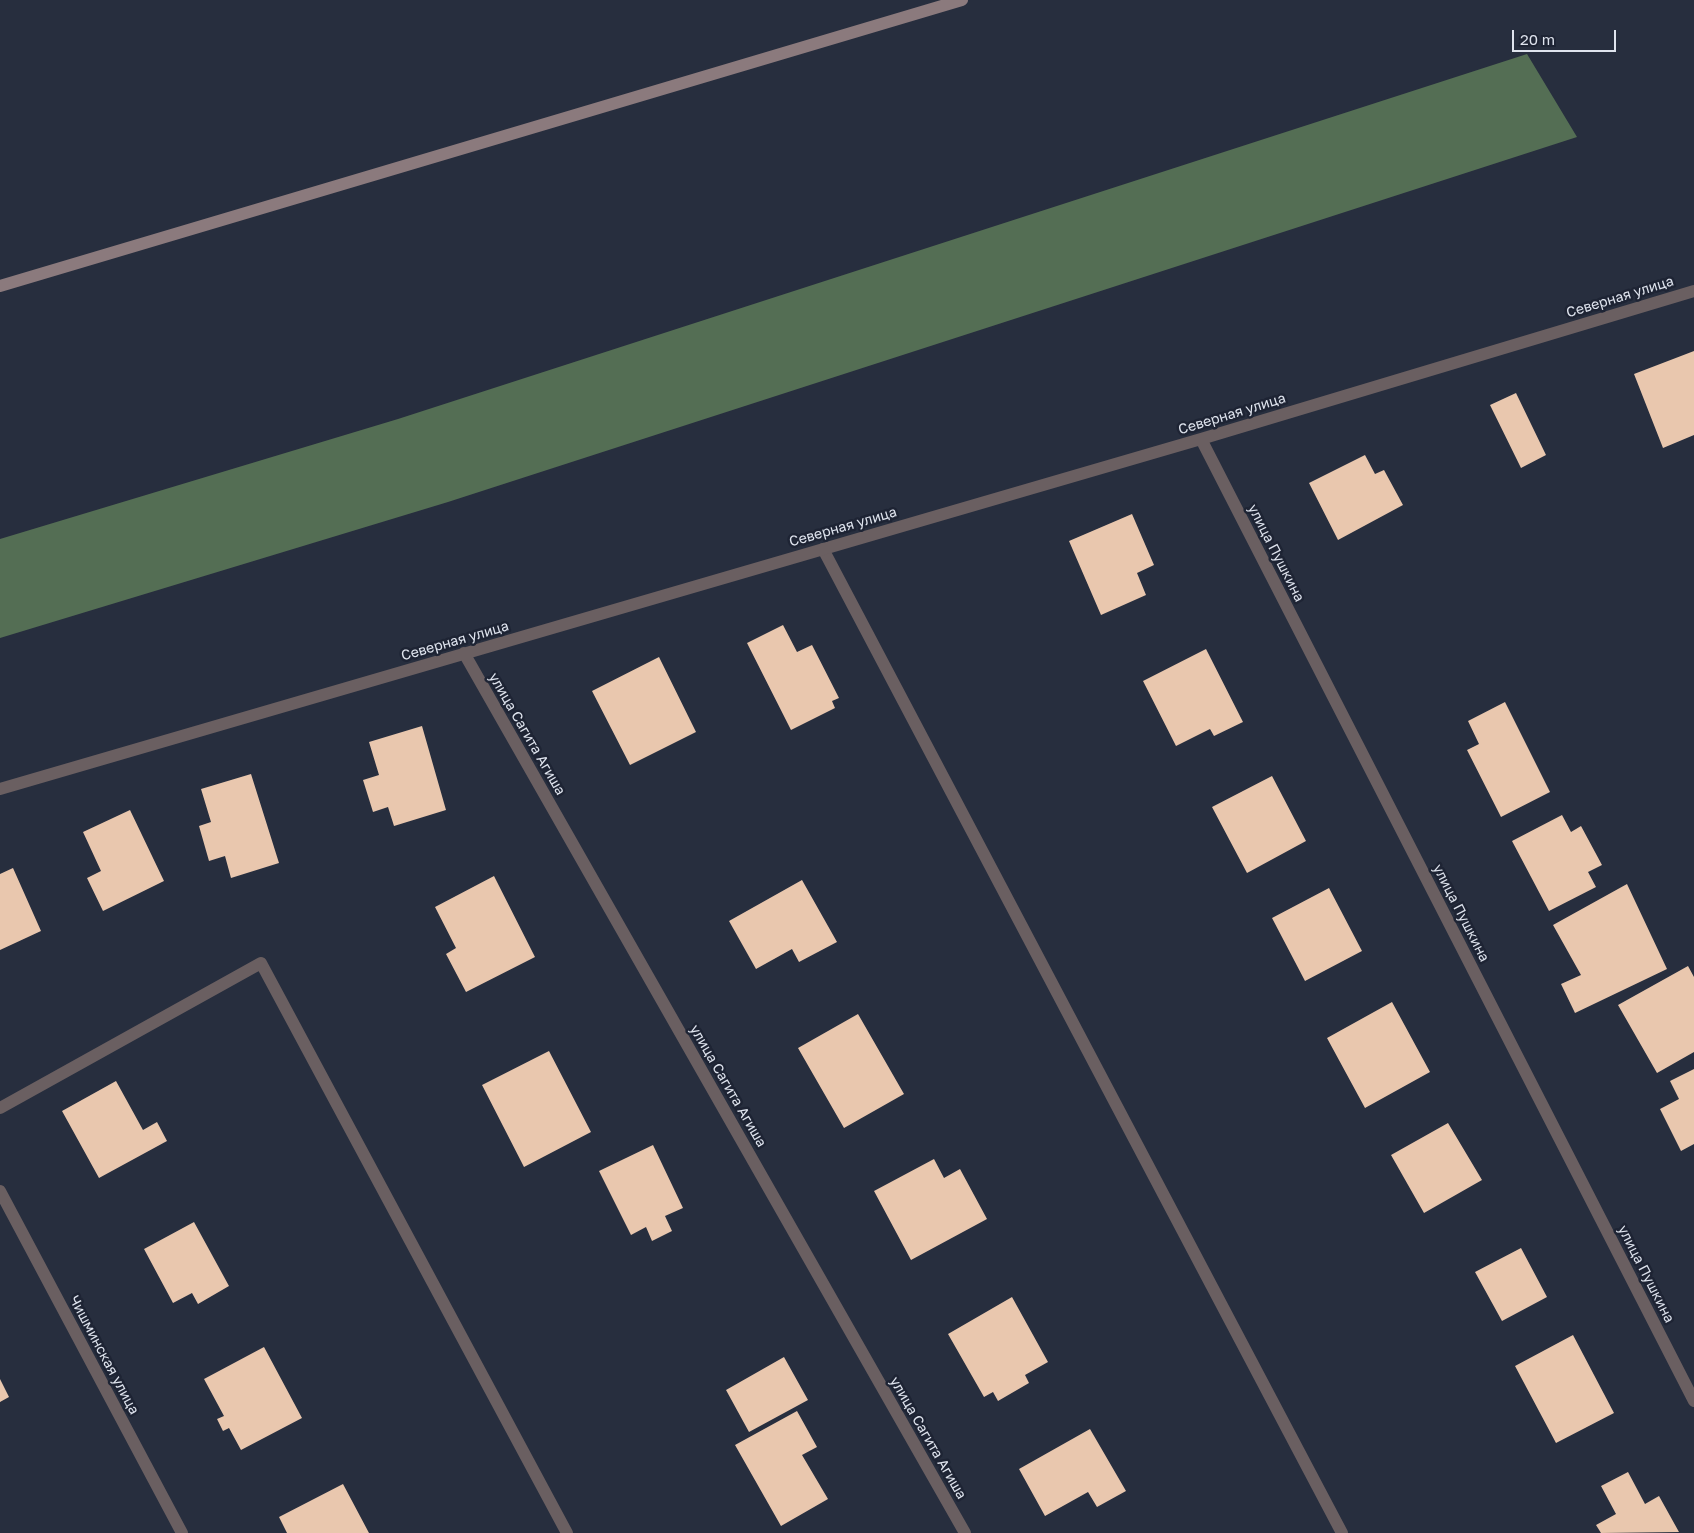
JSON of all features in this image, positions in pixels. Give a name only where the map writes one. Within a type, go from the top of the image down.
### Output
[{"type":"main road","points":[[0,286],[962,0]]},
{"type":"street","name":"Северная улица","points":[[0,789],[1201,440],[1694,290]]},
{"type":"street","name":"улица Пушкина","points":[[1201,440],[1694,1401]]},
{"type":"street","points":[[823,549],[1342,1533]]},
{"type":"street","name":"улица Сагита Агиша","points":[[464,654],[965,1533]]},
{"type":"street","points":[[0,1108],[261,963],[567,1533]]},
{"type":"street","name":"Чишминская улица","points":[[0,1191],[182,1533]]},
{"type":"green space","points":[[1527,54],[1577,137],[448,502],[0,638],[0,539],[398,419]]},
{"type":"building","points":[[1694,351],[1694,435],[1663,448],[1634,374]]},
{"type":"building","points":[[1516,393],[1546,455],[1521,468],[1490,405]]},
{"type":"building","points":[[1365,455],[1375,474],[1384,470],[1403,505],[1338,540],[1309,483]]},
{"type":"building","points":[[1132,514],[1154,565],[1137,573],[1146,595],[1101,615],[1069,541]]},
{"type":"building","points":[[783,625],[797,652],[812,645],[839,698],[832,701],[835,708],[791,730],[747,643]]},
{"type":"building","points":[[1206,649],[1243,722],[1214,736],[1210,729],[1176,746],[1143,681]]},
{"type":"building","points":[[659,657],[696,732],[630,765],[592,691]]},
{"type":"building","points":[[1505,702],[1550,792],[1501,817],[1467,750],[1479,744],[1468,721]]},
{"type":"building","points":[[422,726],[446,810],[394,826],[388,807],[373,812],[363,780],[379,775],[369,742]]},
{"type":"building","points":[[251,774],[279,863],[231,878],[225,856],[209,861],[199,826],[211,822],[201,789]]},
{"type":"building","points":[[1272,776],[1306,841],[1247,873],[1212,807]]},
{"type":"building","points":[[130,810],[164,881],[103,911],[87,878],[101,871],[83,832]]},
{"type":"building","points":[[1562,815],[1571,832],[1581,826],[1602,865],[1588,872],[1596,887],[1549,911],[1512,841]]},
{"type":"building","points":[[13,868],[41,931],[0,950],[0,874]]},
{"type":"building","points":[[494,876],[535,957],[466,992],[446,954],[456,948],[435,907]]},
{"type":"building","points":[[802,880],[837,942],[799,962],[792,949],[756,969],[729,921]]},
{"type":"building","points":[[1627,884],[1667,969],[1575,1013],[1561,984],[1581,975],[1553,925]]},
{"type":"building","points":[[1329,888],[1362,951],[1305,981],[1272,918]]},
{"type":"building","points":[[1688,966],[1694,977],[1694,1052],[1657,1073],[1618,1005]]},
{"type":"building","points":[[1392,1002],[1430,1072],[1365,1108],[1327,1038]]},
{"type":"building","points":[[858,1014],[904,1094],[844,1128],[798,1048]]},
{"type":"building","points":[[549,1051],[591,1132],[524,1167],[482,1085]]},
{"type":"building","points":[[1694,1069],[1694,1144],[1681,1151],[1660,1109],[1679,1099],[1670,1081]]},
{"type":"building","points":[[116,1081],[143,1130],[157,1122],[167,1141],[99,1178],[62,1111]]},
{"type":"building","points":[[1448,1123],[1482,1180],[1424,1213],[1391,1155]]},
{"type":"building","points":[[653,1145],[683,1208],[665,1216],[672,1231],[652,1241],[646,1227],[631,1235],[599,1171]]},
{"type":"building","points":[[934,1159],[944,1178],[960,1169],[987,1219],[911,1260],[874,1191]]},
{"type":"building","points":[[194,1222],[229,1286],[198,1304],[192,1293],[173,1303],[144,1249]]},
{"type":"building","points":[[1521,1248],[1547,1297],[1502,1321],[1475,1272]]},
{"type":"building","points":[[1012,1297],[1048,1362],[1025,1375],[1029,1383],[998,1401],[993,1392],[984,1397],[948,1334]]},
{"type":"building","points":[[1573,1335],[1614,1413],[1556,1443],[1515,1366]]},
{"type":"building","points":[[264,1347],[302,1418],[241,1450],[229,1428],[223,1431],[217,1419],[224,1416],[204,1379]]},
{"type":"building","points":[[784,1357],[808,1400],[749,1432],[726,1390]]},
{"type":"building","points":[[0,1379],[9,1397],[0,1402]]},
{"type":"building","points":[[797,1411],[817,1447],[802,1455],[828,1499],[781,1526],[735,1445]]},
{"type":"building","points":[[1090,1429],[1126,1491],[1097,1507],[1088,1492],[1045,1516],[1019,1469]]},
{"type":"building","points":[[1628,1472],[1645,1504],[1659,1496],[1679,1532],[1601,1533],[1596,1525],[1616,1514],[1601,1486]]},
{"type":"building","points":[[343,1484],[369,1533],[287,1533],[279,1517]]}]
